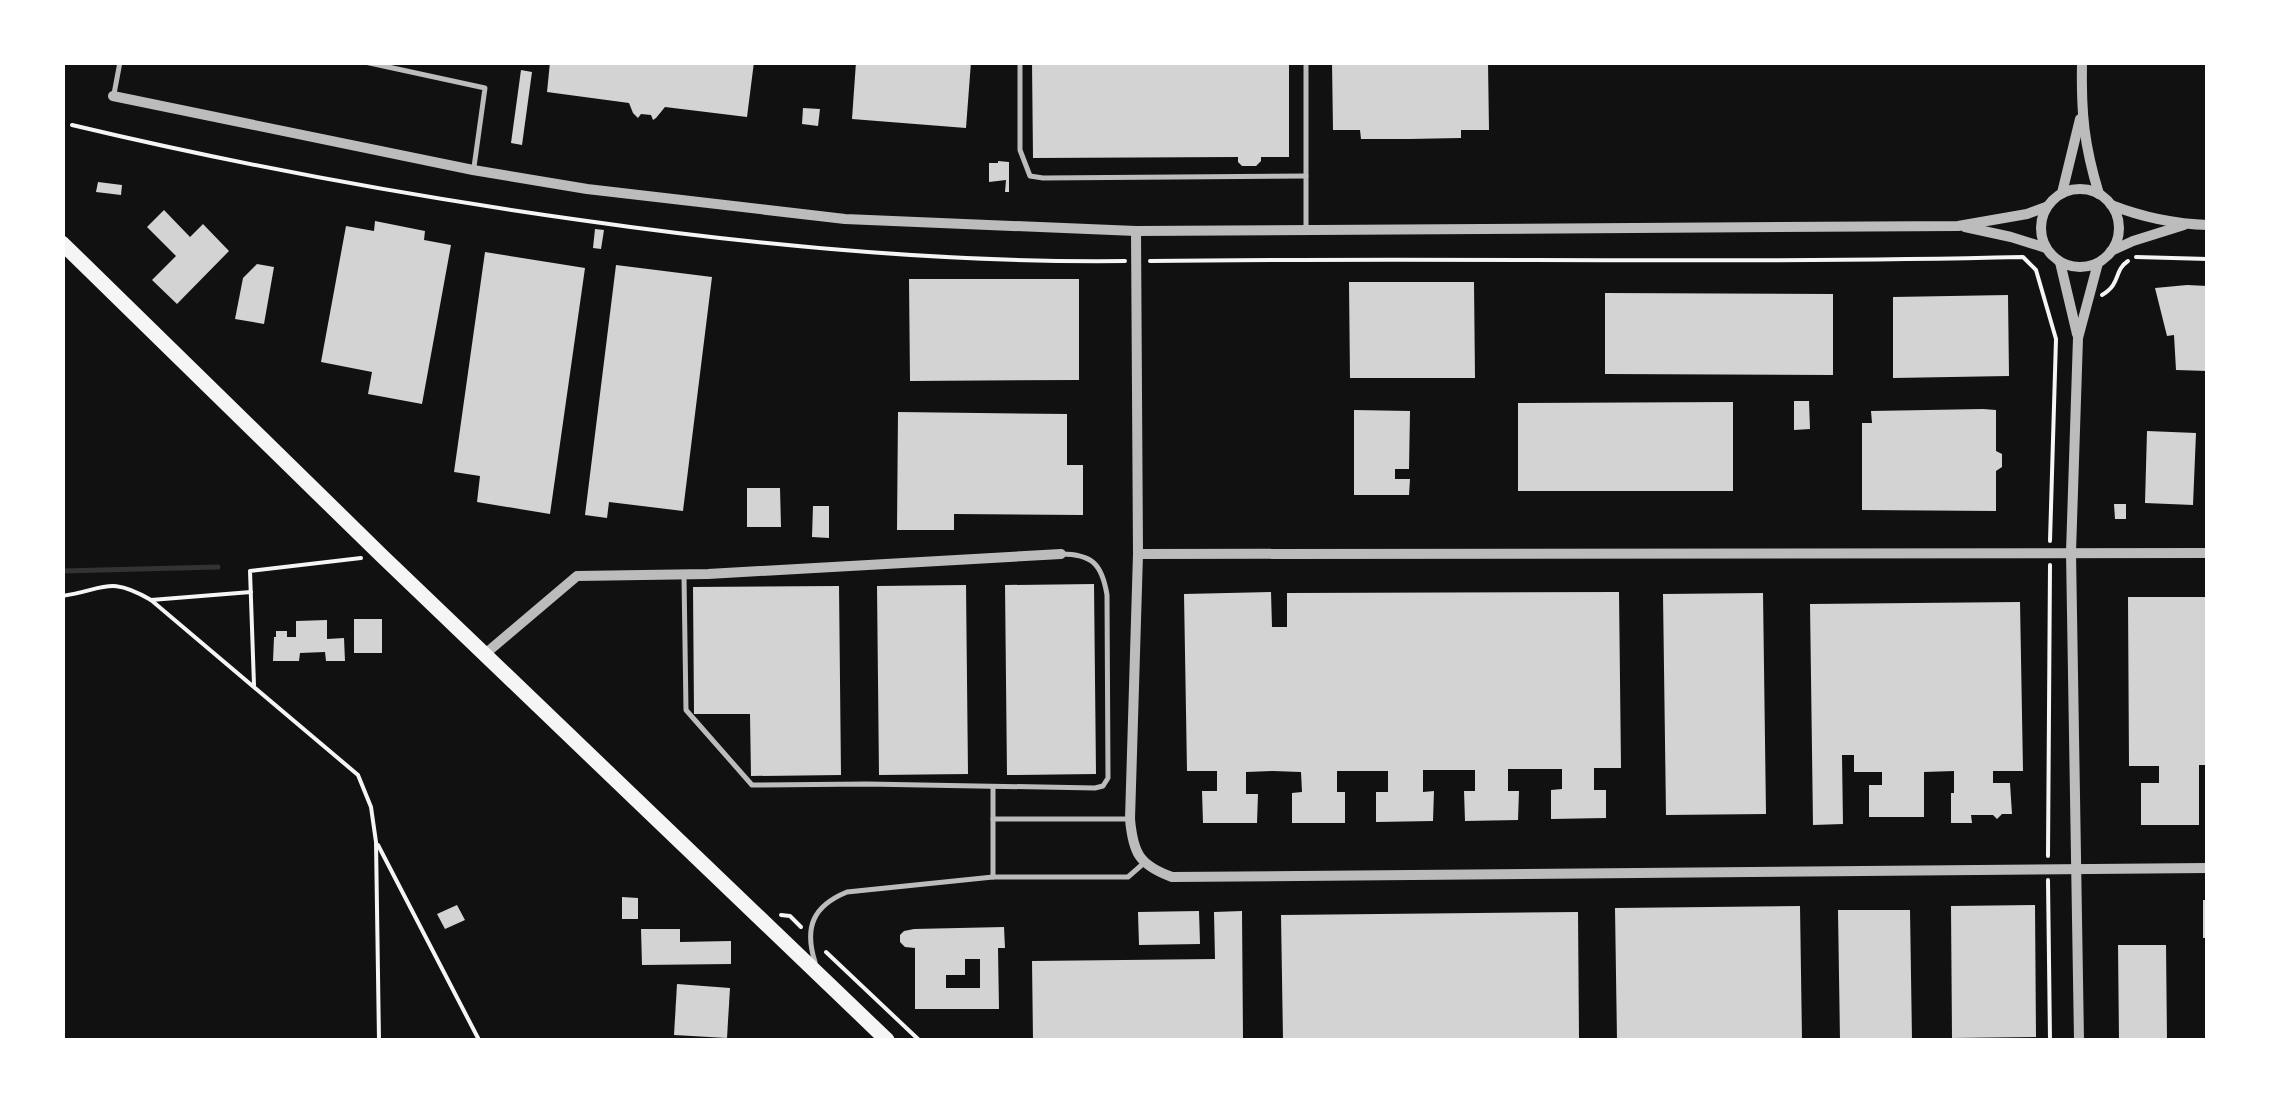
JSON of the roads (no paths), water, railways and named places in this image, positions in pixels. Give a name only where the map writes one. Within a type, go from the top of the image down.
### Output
[{"type":"main road","points":[[62,242],[381,555],[887,1040]]},
{"type":"street","points":[[2082,62],[2081,113],[2099,194]]},
{"type":"street","points":[[113,96],[587,190],[845,219],[1136,231],[1958,226],[2028,214],[2073,189],[2099,194],[2115,210],[2120,226],[2117,242],[2098,262],[2078,268],[2060,262],[2049,254],[2042,239],[2040,222],[2046,207]]},
{"type":"street","points":[[2062,193],[2081,113]]},
{"type":"street","points":[[2110,204],[2134,214],[2208,225]]},
{"type":"street","points":[[2111,251],[2185,224]]},
{"type":"street","points":[[1958,226],[2046,248]]},
{"type":"street","points":[[1136,231],[1138,554],[1130,820],[1132,843],[1144,864],[1155,871],[1172,877],[2208,868]]},
{"type":"street","points":[[2060,262],[2078,338]]},
{"type":"street","points":[[2078,1040],[2071,552],[2078,338],[2098,262]]},
{"type":"street","points":[[1138,554],[2208,553]]},
{"type":"street","points":[[485,654],[577,576],[1061,554]]},
{"type":"lane","points":[[113,96],[120,62]]},
{"type":"lane","points":[[365,62],[486,88],[473,170]]},
{"type":"lane","points":[[1020,62],[1020,150],[1030,176],[1306,176]]},
{"type":"lane","points":[[1306,62],[1306,230]]},
{"type":"lane","points":[[684,574],[686,710],[752,785],[1095,788],[1108,778],[1108,594],[1104,578],[1092,559],[1061,554]]},
{"type":"lane","points":[[994,787],[994,877]]},
{"type":"lane","points":[[994,820],[1130,820]]},
{"type":"lane","points":[[818,974],[810,946],[814,916],[826,901],[847,892],[994,877],[1128,877],[1144,864]]},
{"type":"waterway","points":[[62,571],[218,567]]}]
